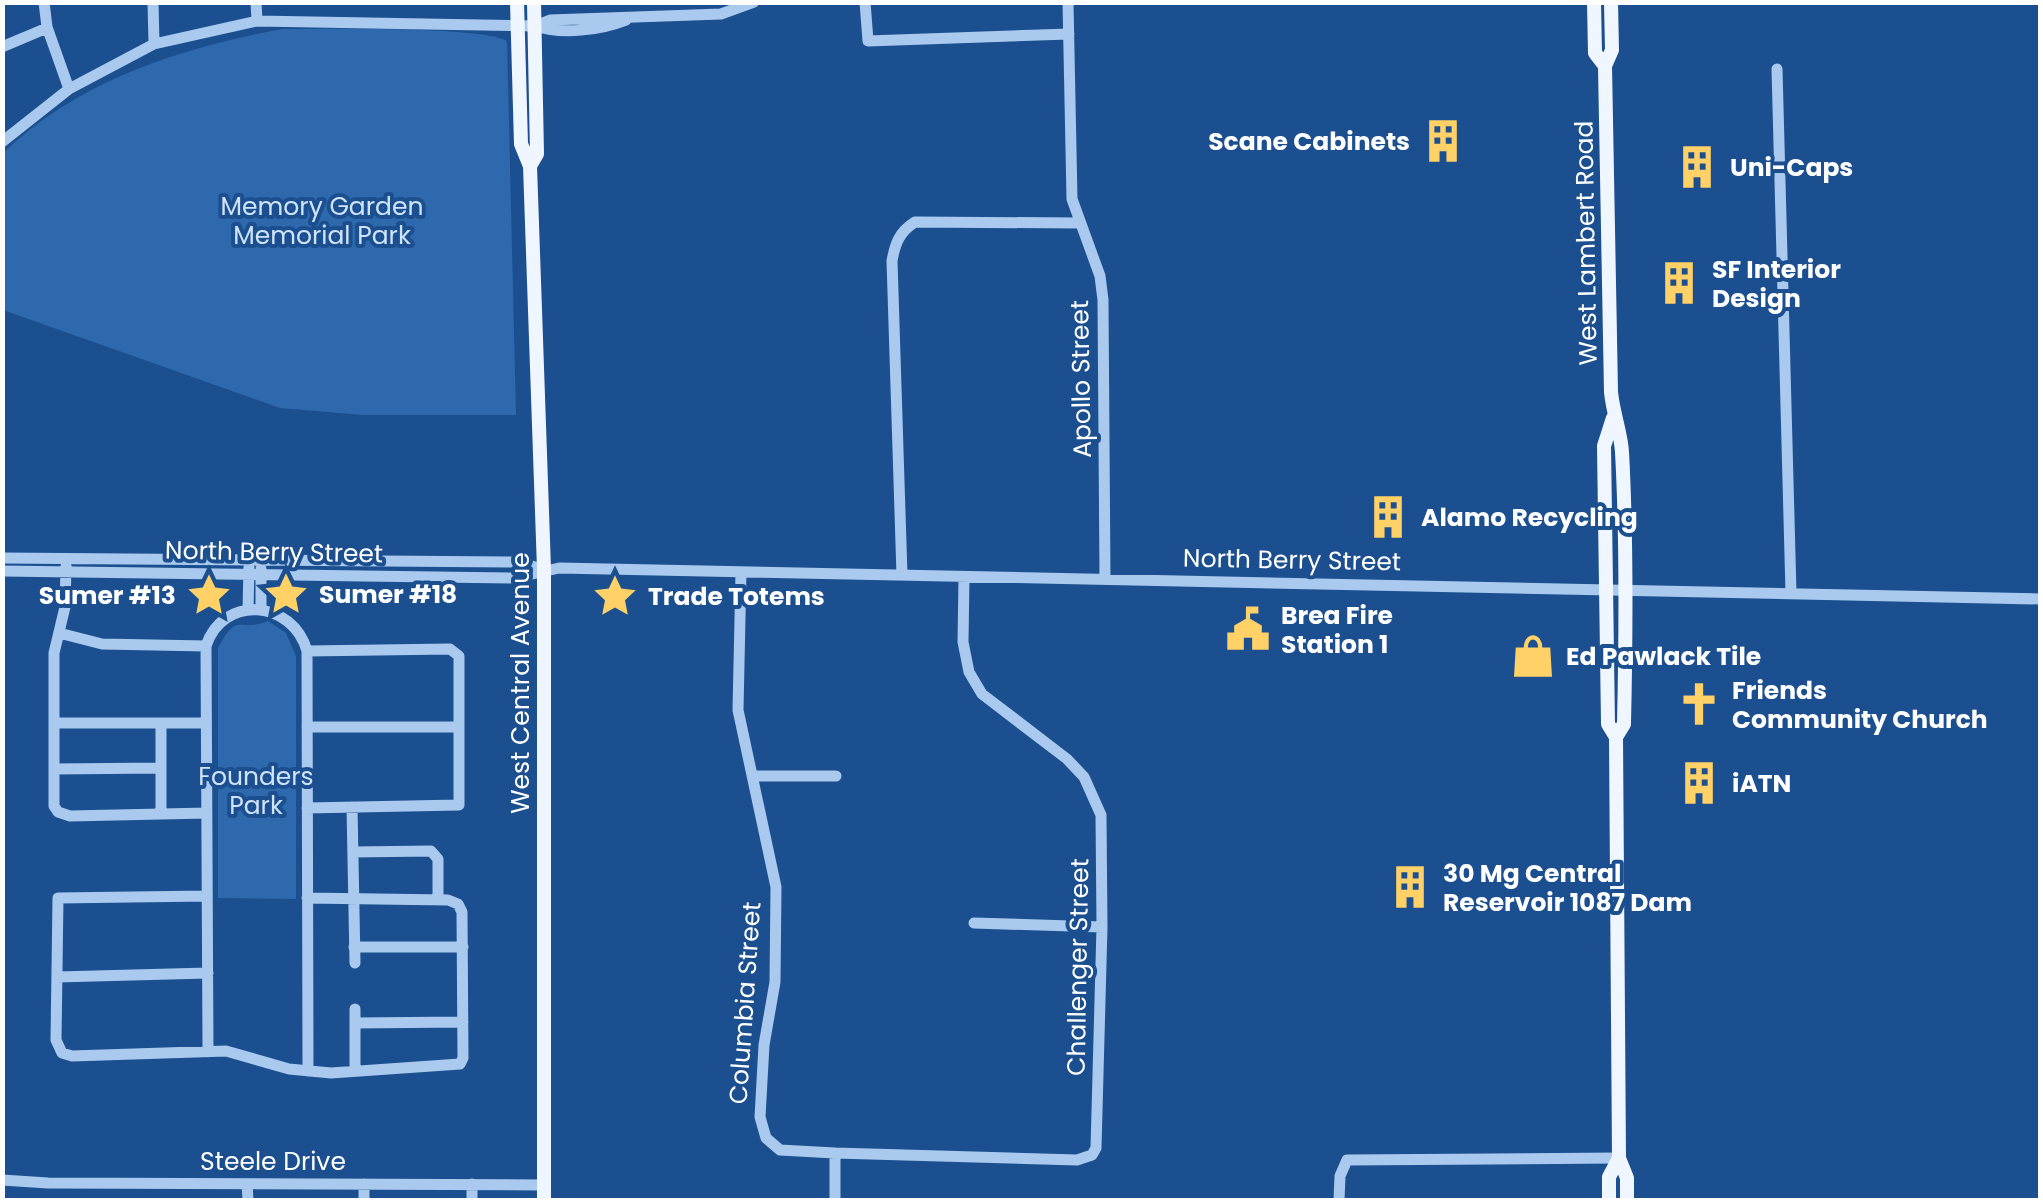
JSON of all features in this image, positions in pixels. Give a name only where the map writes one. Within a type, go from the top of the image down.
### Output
[{"type":"main road","name":"West Central Avenue","points":[[517,2],[521,144],[530,166],[544,570],[544,1193]]},
{"type":"main road","name":"West Central Avenue","points":[[530,166],[538,154],[534,2]]},
{"type":"main road","name":"West Lambert Road","points":[[1594,2],[1595,53],[1605,66]]},
{"type":"main road","name":"West Lambert Road","points":[[1611,2],[1612,50],[1605,66],[1613,418],[1622,446],[1626,590],[1624,724],[1616,737]]},
{"type":"main road","name":"West Lambert Road","points":[[1613,418],[1604,446],[1608,724],[1616,737],[1619,1158],[1627,1178],[1628,1200]]},
{"type":"main road","name":"West Lambert Road","points":[[1609,1200],[1609,1177],[1619,1158]]},
{"type":"street","points":[[44,2],[47,28],[69,88]]},
{"type":"street","points":[[152,2],[154,44]]},
{"type":"street","points":[[256,2],[257,22]]},
{"type":"street","points":[[2,142],[69,88],[154,44],[257,22],[535,26],[551,31],[610,26],[626,20],[719,14],[754,2]]},
{"type":"street","points":[[865,2],[868,41],[1069,34]]},
{"type":"street","name":"Apollo Street","points":[[1068,2],[1072,199],[1100,276],[1104,300],[1106,579]]},
{"type":"street","points":[[2,46],[47,28]]},
{"type":"street","points":[[1777,68],[1791,593]]},
{"type":"street","points":[[902,576],[892,262],[895,245],[902,231],[915,222],[1078,223]]},
{"type":"street","points":[[66,556],[65,607],[54,653],[53,802],[58,812],[70,816],[207,813]]},
{"type":"street","name":"North Berry Street","points":[[2,558],[518,562],[544,570],[2040,599]]},
{"type":"street","points":[[254,558],[254,610]]},
{"type":"street","name":"North Berry Street","points":[[2,571],[518,578],[544,570]]},
{"type":"street","name":"Columbia Street","points":[[741,572],[738,710],[776,888],[775,982],[764,1045],[762,1132],[780,1150],[836,1153]]},
{"type":"street","name":"Challenger Street","points":[[836,1153],[1077,1160],[1092,1155],[1097,1140],[1102,815],[1084,776],[982,694],[969,672],[963,642],[964,577]]},
{"type":"street","points":[[208,1052],[206,646],[223,620],[254,610],[275,612],[302,636],[306,650],[308,1070]]},
{"type":"street","points":[[58,634],[114,645],[206,646]]},
{"type":"street","points":[[306,650],[455,652],[459,656],[459,805],[307,808]]},
{"type":"street","points":[[54,723],[206,723]]},
{"type":"street","points":[[161,814],[162,723]]},
{"type":"street","points":[[307,727],[459,727]]},
{"type":"street","points":[[54,769],[161,768]]},
{"type":"street","points":[[752,776],[836,776]]},
{"type":"street","points":[[352,807],[354,963]]},
{"type":"street","points":[[353,852],[430,851],[438,859],[438,900]]},
{"type":"street","points":[[207,896],[58,898],[56,1046],[62,1052],[72,1056],[237,1053],[308,1070],[355,1072],[460,1064],[464,1058],[462,912],[458,904],[438,900],[307,898]]},
{"type":"street","points":[[974,923],[1102,927]]},
{"type":"street","points":[[354,947],[462,948]]},
{"type":"street","points":[[57,978],[208,973]]},
{"type":"street","points":[[355,1008],[355,1072]]},
{"type":"street","points":[[355,1023],[463,1022]]},
{"type":"street","points":[[835,1200],[836,1153]]},
{"type":"street","points":[[1339,1200],[1340,1176],[1347,1160],[1619,1158]]},
{"type":"street","name":"Steele Drive","points":[[2,1180],[472,1184],[544,1193]]},
{"type":"street","points":[[130,1183],[130,1200]]},
{"type":"street","points":[[248,1184],[248,1200]]},
{"type":"street","points":[[364,1184],[364,1200]]},
{"type":"street","points":[[472,1184],[472,1200]]},
{"type":"green space","name":"Memory Garden Memorial Park","points":[[282,29],[435,31],[507,41],[516,415],[363,415],[280,408],[3,310],[3,153],[64,106],[133,71],[206,46]]},
{"type":"green space","name":"Founders Park","points":[[268,621],[286,633],[296,656],[296,899],[218,898],[218,648],[235,626]]},
{"type":"place","name":"Scane Cabinets","points":[[1443,141]]},
{"type":"place","name":"Uni-Caps","points":[[1697,167]]},
{"type":"place","name":"SF Interior Design","points":[[1679,283]]},
{"type":"place","name":"Alamo Recycling","points":[[1388,517]]},
{"type":"place","name":"Sumer #18","points":[[286,594]]},
{"type":"place","name":"Sumer #13","points":[[209,595]]},
{"type":"place","name":"Trade Totems","points":[[615,596]]},
{"type":"place","name":"Brea Fire Station 1","points":[[1248,629]]},
{"type":"place","name":"Ed Pawlack Tile","points":[[1533,656]]},
{"type":"place","name":"Friends Community Church","points":[[1699,704]]},
{"type":"place","name":"iATN","points":[[1699,783]]},
{"type":"place","name":"30 Mg Central Reservoir 1087 Dam","points":[[1410,887]]}]
